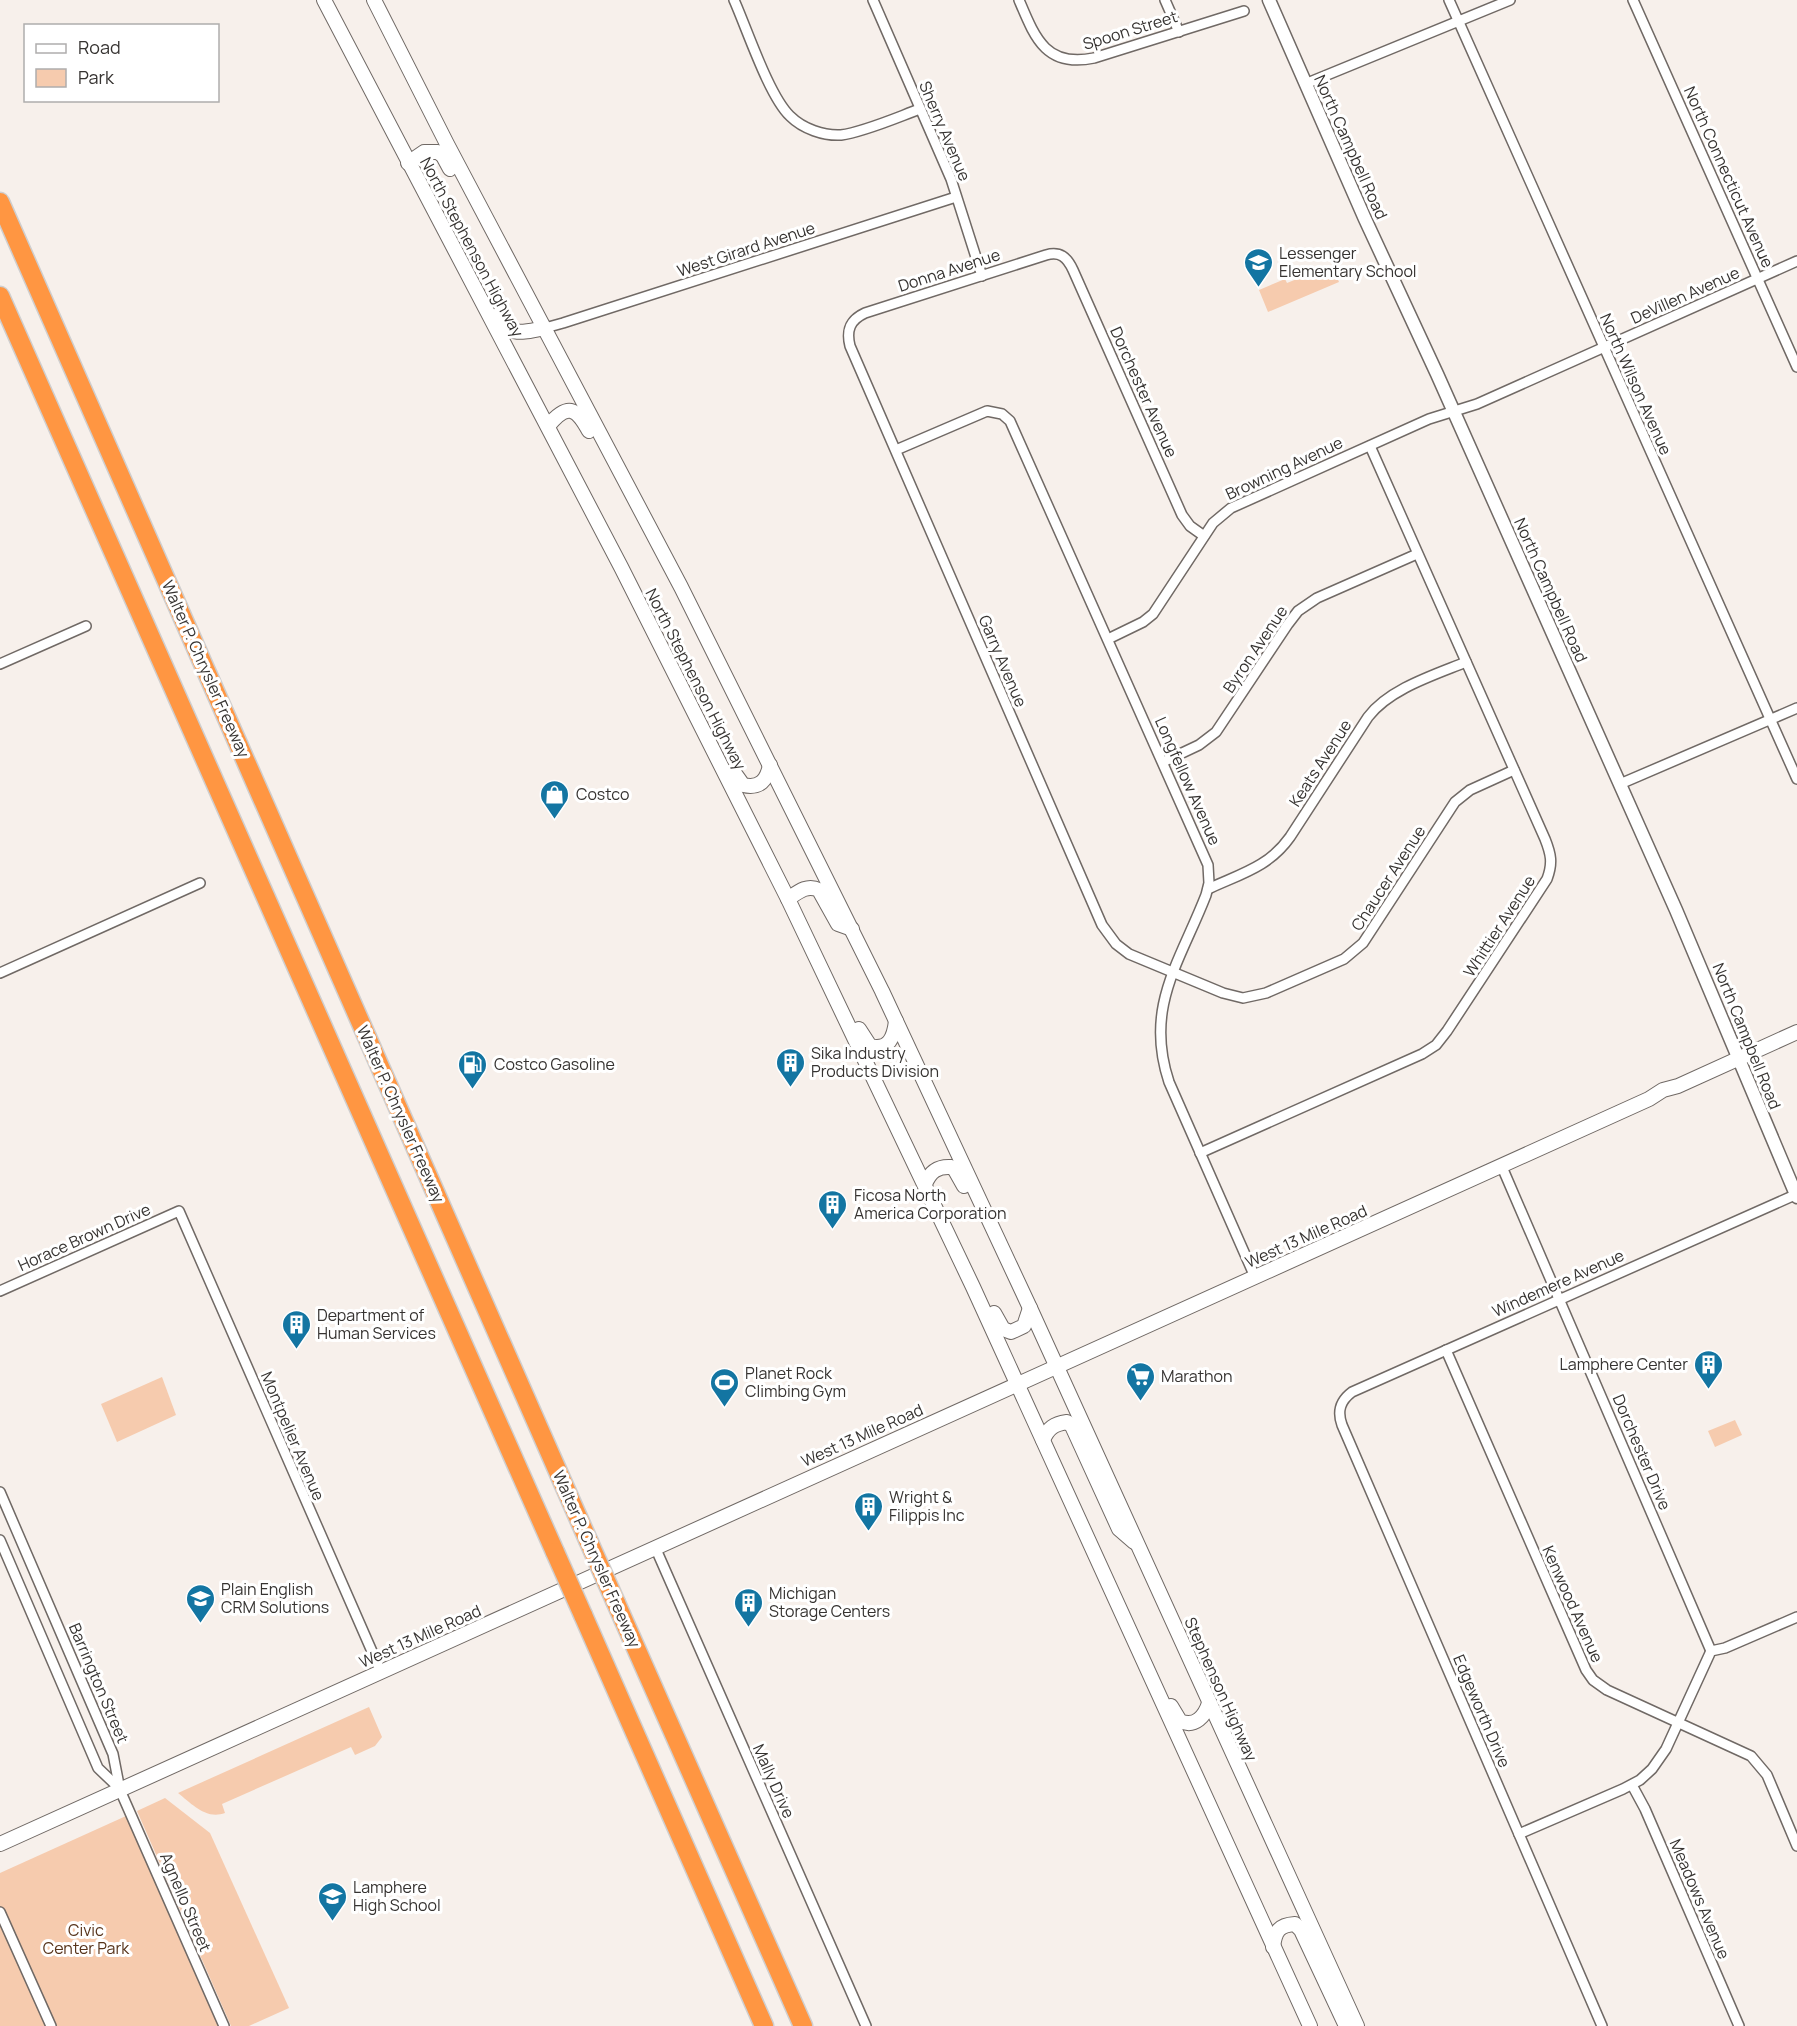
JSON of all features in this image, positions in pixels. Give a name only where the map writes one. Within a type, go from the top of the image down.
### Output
[{"type":"highway","name":"Walter P. Chrysler Freeway","points":[[0,202],[802,2026]]},
{"type":"highway","points":[[0,296],[764,2026]]},
{"type":"main road","name":"North Stephenson Highway","points":[[324,0],[676,674],[788,899],[925,1184],[1017,1383]]},
{"type":"main road","name":"North Stephenson Highway","points":[[374,0],[770,765],[896,1021],[1056,1366]]},
{"type":"main road","points":[[408,163],[424,152],[438,152],[443,156],[494,251],[516,274]]},
{"type":"main road","points":[[438,220],[457,239],[504,327],[523,332],[545,328]]},
{"type":"main road","points":[[548,426],[562,413],[571,411],[581,416],[632,513],[654,537]]},
{"type":"main road","points":[[676,674],[695,695],[738,781],[752,787],[760,784],[767,778],[770,765]]},
{"type":"main road","points":[[788,899],[805,888],[814,887],[819,890],[838,924],[852,930]]},
{"type":"main road","points":[[837,1003],[853,1017],[866,1042],[874,1047],[884,1046],[891,1041],[896,1021]]},
{"type":"main road","name":"West 13 Mile Road","points":[[0,1844],[1017,1383],[1502,1167],[1649,1099],[1663,1090],[1678,1086],[1797,1032]]},
{"type":"main road","points":[[925,1184],[929,1176],[940,1168],[951,1167],[955,1170],[999,1261],[1012,1272]]},
{"type":"main road","points":[[938,1212],[961,1242],[1003,1329],[1011,1332],[1024,1326],[1030,1308]]},
{"type":"main road","name":"Stephenson Highway","points":[[1056,1366],[1357,2026]]},
{"type":"main road","points":[[1017,1383],[1310,2026]]},
{"type":"main road","points":[[1043,1440],[1046,1431],[1052,1426],[1066,1422],[1072,1426],[1119,1529],[1137,1545]]},
{"type":"main road","points":[[1092,1547],[1110,1572],[1175,1716],[1185,1723],[1195,1722],[1206,1713],[1209,1703]]},
{"type":"main road","points":[[1273,1947],[1275,1934],[1279,1928],[1286,1924],[1295,1924],[1301,1930],[1346,2026]]},
{"type":"street","points":[[734,0],[779,102],[791,117],[807,128],[823,134],[842,135],[920,110]]},
{"type":"street","name":"Sherry Avenue","points":[[873,0],[956,196],[982,276]]},
{"type":"street","name":"Spoon Street","points":[[1019,0],[1036,38],[1045,49],[1066,60],[1078,61],[1244,11]]},
{"type":"street","points":[[1165,0],[1179,32]]},
{"type":"street","name":"North Campbell Road","points":[[1269,0],[1689,940],[1797,1195]]},
{"type":"street","name":"North Wilson Avenue","points":[[1449,0],[1797,779]]},
{"type":"street","points":[[1305,84],[1510,0]]},
{"type":"street","name":"North Connecticut Avenue","points":[[1633,0],[1797,367]]},
{"type":"street","name":"West Girard Avenue","points":[[545,328],[956,196]]},
{"type":"street","name":"Donna Avenue","points":[[849,327],[857,317],[865,314],[1052,253],[1064,256]]},
{"type":"street","name":"Dorchester Avenue","points":[[1064,256],[1073,270],[1182,514],[1190,526],[1203,536]]},
{"type":"street","name":"DeVillen Avenue","points":[[1453,412],[1604,348],[1797,261]]},
{"type":"street","name":"Garry Avenue","points":[[849,327],[850,346],[1102,925],[1116,944],[1129,954],[1174,973]]},
{"type":"street","name":"Longfellow Avenue","points":[[896,450],[987,411],[997,412],[1006,417],[1023,448],[1208,865],[1208,889],[1163,1000],[1159,1038],[1169,1082],[1255,1277]]},
{"type":"street","name":"Browning Avenue","points":[[1108,639],[1143,622],[1153,614],[1203,536],[1219,516],[1231,508],[1429,419],[1453,412]]},
{"type":"street","name":"Whittier Avenue","points":[[1200,1153],[1422,1054],[1442,1038],[1547,879],[1550,871],[1552,858],[1550,850],[1370,446]]},
{"type":"street","name":"Byron Avenue","points":[[1163,762],[1199,745],[1216,732],[1288,624],[1304,606],[1317,598],[1417,554]]},
{"type":"street","points":[[0,664],[86,626]]},
{"type":"street","name":"Keats Avenue","points":[[1208,889],[1257,867],[1277,855],[1368,717],[1379,704],[1392,695],[1466,662]]},
{"type":"street","points":[[1620,784],[1797,708]]},
{"type":"street","name":"Chaucer Avenue","points":[[1174,973],[1230,996],[1251,997],[1276,989],[1353,953],[1363,943],[1455,802],[1470,790],[1514,770]]},
{"type":"street","points":[[0,973],[200,883]]},
{"type":"street","name":"Dorchester Drive","points":[[1502,1167],[1711,1651]]},
{"type":"street","name":"Windemere Avenue","points":[[1339,1407],[1341,1401],[1352,1392],[1797,1195]]},
{"type":"street","name":"Horace Brown Drive","points":[[0,1291],[179,1211]]},
{"type":"street","name":"Montpelier Avenue","points":[[179,1211],[381,1672]]},
{"type":"street","name":"Kenwood Avenue","points":[[1446,1350],[1586,1670],[1593,1680],[1607,1690],[1742,1750],[1759,1763],[1767,1775],[1797,1846]]},
{"type":"street","name":"Edgeworth Drive","points":[[1339,1407],[1342,1425],[1602,2026]]},
{"type":"street","name":"Barrington Street","points":[[0,1492],[113,1754],[120,1790]]},
{"type":"street","name":"Barrington Street","points":[[0,1540],[98,1768],[120,1790]]},
{"type":"street","name":"Mally Drive","points":[[655,1547],[866,2026]]},
{"type":"street","points":[[25,1598],[42,1590]]},
{"type":"street","points":[[1519,1834],[1632,1785],[1646,1775],[1660,1759],[1711,1651],[1725,1648],[1797,1617]]},
{"type":"street","name":"Meadows Avenue","points":[[1632,1785],[1650,1820],[1739,2026]]},
{"type":"street","name":"Agnello Street","points":[[120,1790],[224,2026]]},
{"type":"street","points":[[0,1912],[51,2026]]},
{"type":"green space","points":[[1334,270],[1339,282],[1268,312],[1259,290],[1285,279],[1287,283],[1314,272],[1316,277]]},
{"type":"green space","points":[[162,1377],[176,1415],[117,1442],[101,1404]]},
{"type":"green space","points":[[1735,1420],[1742,1435],[1715,1447],[1708,1431]]},
{"type":"green space","points":[[369,1707],[382,1737],[375,1746],[355,1755],[351,1747],[222,1804],[225,1813],[218,1815],[205,1813],[178,1793]]},
{"type":"green space","points":[[165,1798],[210,1833],[289,2008],[249,2026],[231,2026],[137,1811]]},
{"type":"green space","name":"Civic Center Park","points":[[126,1816],[218,2026],[0,2026],[0,1873]]},
{"type":"place","name":"Lessenger Elementary School","points":[[1258,288]]},
{"type":"place","name":"Costco","points":[[555,820]]},
{"type":"place","name":"Sika Industry Products Division","points":[[790,1088]]},
{"type":"place","name":"Costco Gasoline","points":[[473,1090]]},
{"type":"place","name":"Ficosa North America Corporation","points":[[833,1230]]},
{"type":"place","name":"Department of Human Services","points":[[296,1350]]},
{"type":"place","name":"Lamphere Center","points":[[1709,1390]]},
{"type":"place","name":"Marathon","points":[[1140,1402]]},
{"type":"place","name":"Planet Rock Climbing Gym","points":[[724,1408]]},
{"type":"place","name":"Wright & Filippis Inc","points":[[868,1532]]},
{"type":"place","name":"Plain English CRM Solutions","points":[[200,1624]]},
{"type":"place","name":"Michigan Storage Centers","points":[[748,1628]]},
{"type":"place","name":"Lamphere High School","points":[[332,1922]]}]
